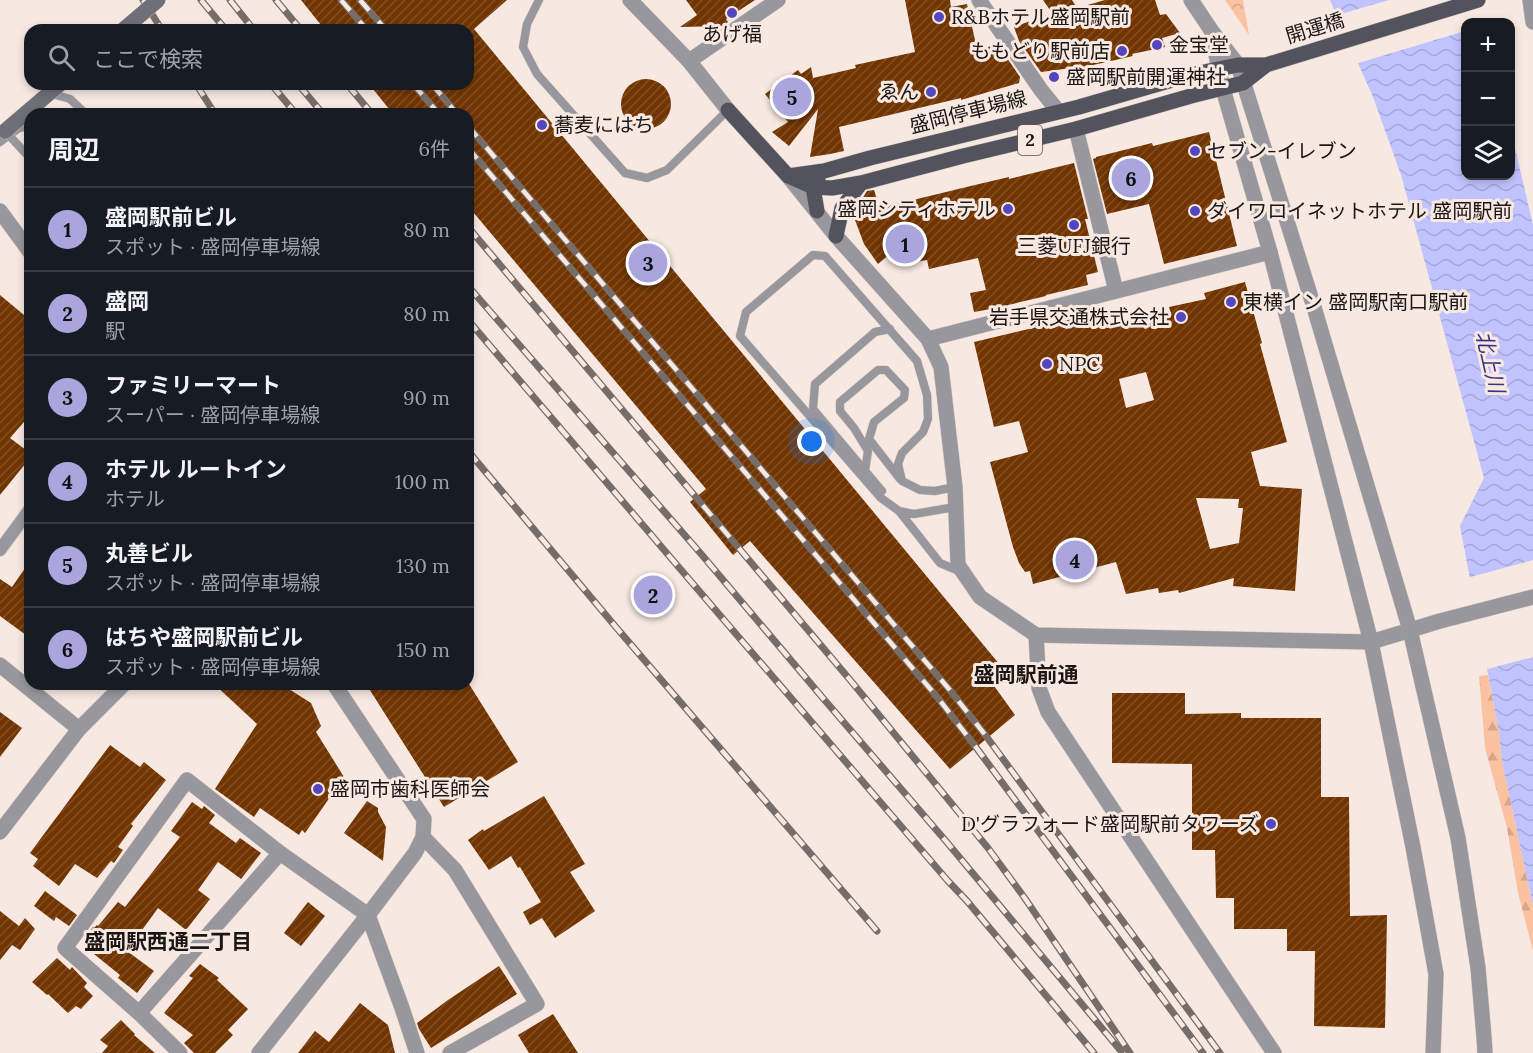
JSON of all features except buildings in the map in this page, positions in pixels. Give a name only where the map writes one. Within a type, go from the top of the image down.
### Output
[{"type":"main road","points":[[130,24],[158,0]]},
{"type":"main road","name":"開運橋","points":[[1266,65],[1478,0]]},
{"type":"main road","name":"盛岡停車場線","points":[[788,176],[824,171],[1079,107],[1186,76],[1238,65],[1266,65]]},
{"type":"main road","name":"2","points":[[728,110],[788,176],[813,187],[832,188],[861,183],[1076,129],[1243,83],[1266,65]]},
{"type":"main road","points":[[32,108],[53,90]]},
{"type":"main road","points":[[2,133],[24,114]]},
{"type":"main road","points":[[817,211],[813,187],[824,171]]},
{"type":"main road","points":[[837,236],[842,208],[861,183]]},
{"type":"street","points":[[630,0],[689,61],[728,110]]},
{"type":"street","points":[[689,61],[778,0]]},
{"type":"street","points":[[979,0],[1058,111]]},
{"type":"street","points":[[1191,0],[1238,65],[1313,303],[1410,630],[1458,838],[1478,968],[1485,1053]]},
{"type":"street","points":[[1530,0],[1533,22]]},
{"type":"street","points":[[1211,30],[1218,69],[1270,252],[1371,642],[1413,847],[1436,974],[1433,1053]]},
{"type":"street","points":[[1076,129],[1116,291]]},
{"type":"street","points":[[788,176],[837,236],[928,339],[941,367],[955,487],[958,565],[980,597],[1036,635],[1371,642],[1533,597]]},
{"type":"street","points":[[0,211],[24,244]]},
{"type":"street","points":[[928,339],[1270,252]]},
{"type":"street","points":[[0,550],[24,517]]},
{"type":"street","points":[[1036,635],[1039,688],[1048,712],[1274,1053]]},
{"type":"street","points":[[0,665],[24,684]]},
{"type":"street","points":[[31,690],[79,729]]},
{"type":"street","points":[[0,832],[79,729],[117,690]]},
{"type":"street","points":[[259,1053],[368,915],[415,853],[423,837],[424,819],[338,690]]},
{"type":"street","points":[[180,1053],[139,1013],[65,948],[187,780],[280,853],[368,915],[417,1053]]},
{"type":"street","points":[[423,837],[455,870],[537,1004],[450,1053]]},
{"type":"street","points":[[139,1013],[280,853]]},
{"type":"lane","points":[[539,0],[527,24],[523,47],[537,74],[625,173],[647,178],[667,170],[728,110]]},
{"type":"lane","points":[[25,108],[34,98],[46,92],[70,99],[80,108]]},
{"type":"lane","points":[[2,133],[24,109]]},
{"type":"lane","points":[[2,133],[24,127]]},
{"type":"lane","points":[[2,133],[24,153]]},
{"type":"lane","points":[[902,481],[898,464],[902,453],[923,432],[928,419],[927,395],[917,361],[825,256],[813,255],[746,312],[740,336],[881,498],[899,512],[914,514],[955,507]]},
{"type":"lane","points":[[890,329],[875,332],[814,384],[813,409],[940,563],[963,572]]},
{"type":"lane","points":[[865,471],[868,451],[840,411],[840,402],[878,370],[886,370],[905,390],[904,398],[874,422],[869,439],[902,481],[920,490],[935,491],[955,487]]},
{"type":"green space","points":[[1225,0],[1243,0],[1249,35]]},
{"type":"green space","points":[[1488,675],[1502,761],[1533,906],[1533,951],[1518,893],[1507,828],[1485,748],[1479,676]]},
{"type":"water","name":"北上川","points":[[1330,0],[1446,0],[1461,30],[1461,180],[1515,180],[1515,148],[1533,225],[1533,906],[1502,761],[1499,732],[1460,526],[1484,478],[1401,175],[1373,97]]},
{"type":"pier","points":[[1389,0],[1450,0],[1461,23],[1461,32],[1355,64],[1334,16]]},
{"type":"pier","points":[[1533,560],[1533,657],[1484,670],[1467,578]]},
{"type":"railway","points":[[143,0],[158,24]]},
{"type":"railway","points":[[201,0],[221,24]]},
{"type":"railway","points":[[230,0],[249,24]]},
{"type":"railway","points":[[276,0],[296,24]]},
{"type":"railway","points":[[341,0],[362,24]]},
{"type":"railway","points":[[360,0],[381,24]]},
{"type":"railway","points":[[200,90],[211,108]]},
{"type":"railway","points":[[276,90],[291,108]]},
{"type":"railway","points":[[303,90],[318,108]]},
{"type":"railway","points":[[352,90],[367,108]]},
{"type":"railway","points":[[418,90],[434,108]]},
{"type":"railway","points":[[437,90],[452,108]]},
{"type":"railway","points":[[474,133],[949,689],[1220,1053]]},
{"type":"railway","points":[[474,155],[938,698],[1203,1053]]},
{"type":"railway","points":[[474,234],[851,681],[988,848],[1130,1053]]},
{"type":"railway","points":[[474,293],[702,555],[1121,1051]]},
{"type":"railway","points":[[474,327],[967,901],[1094,1053]]},
{"type":"railway","points":[[474,458],[877,931]]},
{"type":"place","name":"あげ福","points":[[732,13]]},
{"type":"place","name":"R&Bホテル盛岡駅前","points":[[939,17]]},
{"type":"place","name":"金宝堂","points":[[1157,45]]},
{"type":"place","name":"ももどり駅前店","points":[[1122,51]]},
{"type":"place","name":"盛岡駅前開運神社","points":[[1054,77]]},
{"type":"place","name":"ゑん","points":[[931,92]]},
{"type":"place","name":"丸善ビル","points":[[792,97]]},
{"type":"place","name":"蕎麦にはち","points":[[542,125]]},
{"type":"place","name":"セブン-イレブン","points":[[1195,151]]},
{"type":"place","name":"はちや盛岡駅前ビル","points":[[1131,178]]},
{"type":"place","name":"盛岡シティホテル","points":[[1008,209]]},
{"type":"place","name":"ダイワロイネットホテル 盛岡駅前","points":[[1195,211]]},
{"type":"place","name":"三菱UFJ銀行","points":[[1074,225]]},
{"type":"place","name":"盛岡駅前ビル","points":[[905,244]]},
{"type":"place","name":"ファミリーマート","points":[[648,263]]},
{"type":"place","name":"東横イン 盛岡駅南口駅前","points":[[1231,302]]},
{"type":"place","name":"岩手県交通株式会社","points":[[1181,317]]},
{"type":"place","name":"NPC","points":[[1047,364]]},
{"type":"place","name":"ホテル ルートイン","points":[[1075,560]]},
{"type":"place","name":"盛岡","points":[[653,595]]},
{"type":"place","name":"盛岡市歯科医師会","points":[[318,789]]},
{"type":"place","name":"D'グラフォード盛岡駅前タワーズ","points":[[1271,824]]},
{"type":"district","name":"盛岡駅前通","points":[[1026,675]]},
{"type":"district","name":"盛岡駅西通二丁目","points":[[168,942]]}]
